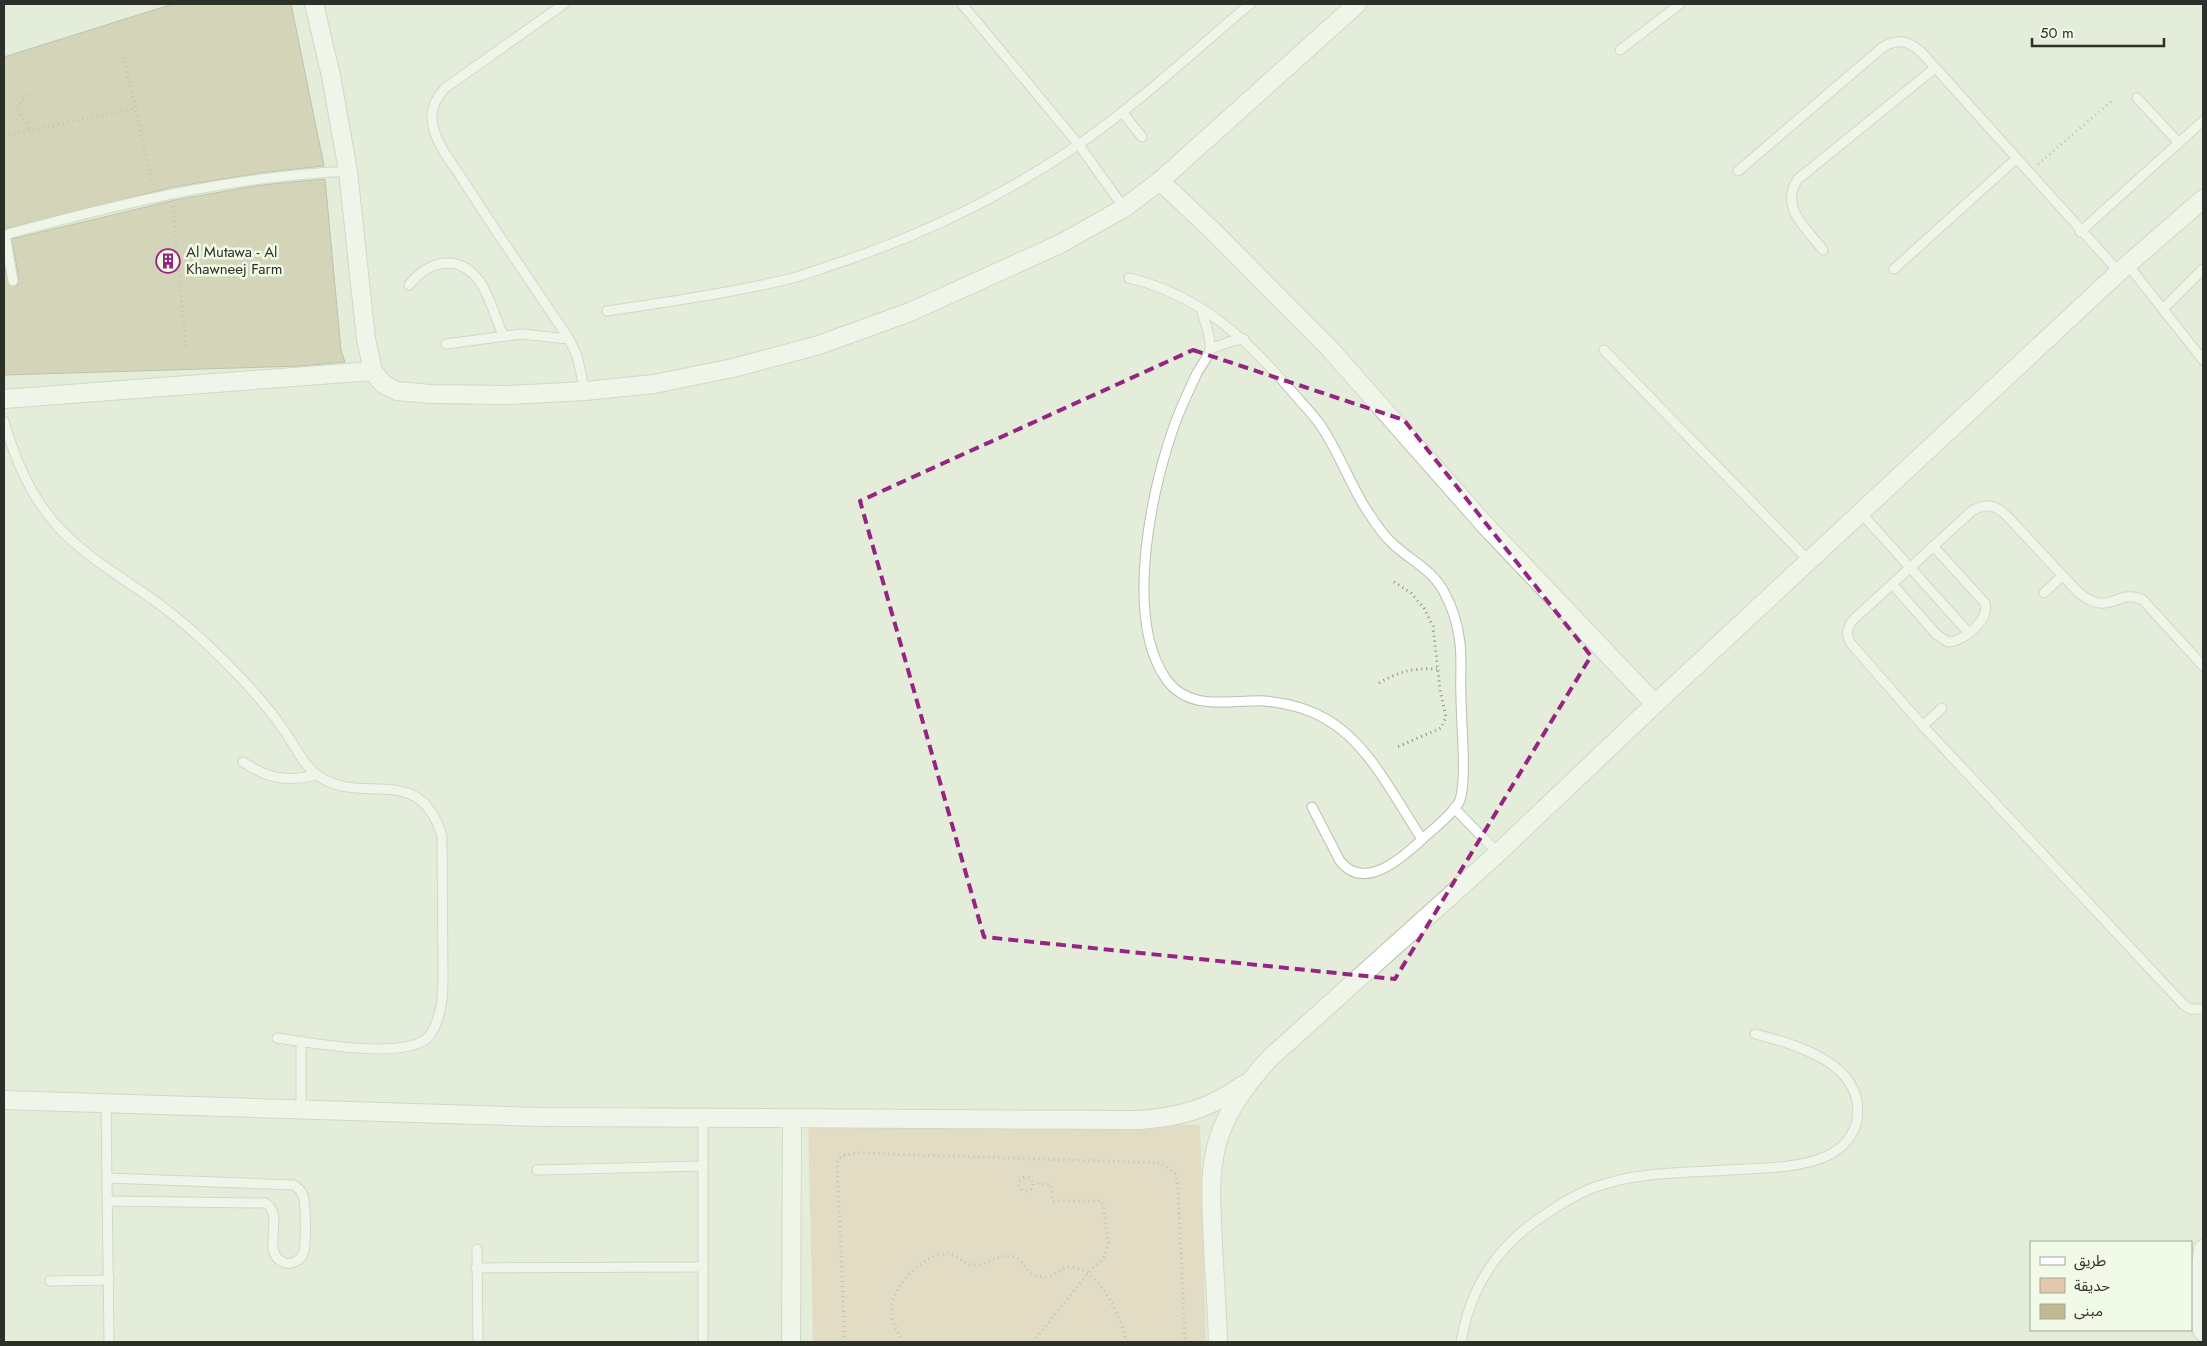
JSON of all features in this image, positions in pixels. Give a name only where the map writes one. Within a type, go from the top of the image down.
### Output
[{"type":"street","points":[[314,4],[331,76],[348,171],[366,339],[373,371],[383,384],[397,391],[509,395],[585,392],[654,384],[732,368],[819,345],[910,312],[1060,244],[1124,208],[1160,180],[1357,4]]},
{"type":"street","points":[[1160,180],[1330,350],[1486,526],[1655,704]]},
{"type":"street","points":[[1218,1342],[1211,1203],[1212,1165],[1220,1135],[1229,1114],[1249,1081],[1270,1058],[1498,853],[1655,704],[2123,269],[2203,199]]},
{"type":"street","points":[[4,400],[373,371]]},
{"type":"street","points":[[4,1100],[542,1117],[792,1120],[1139,1120],[1169,1118],[1206,1106],[1224,1098],[1249,1081]]},
{"type":"street","points":[[791,1342],[792,1120]]},
{"type":"street","points":[[2203,1250],[2198,1307],[2199,1322],[2203,1332]]},
{"type":"lane","points":[[564,4],[445,88],[435,100],[432,119],[438,138],[457,170],[569,339],[577,356],[585,392]]},
{"type":"lane","points":[[962,4],[1079,145],[1124,208]]},
{"type":"lane","points":[[607,311],[692,298],[790,279],[881,249],[955,215],[1038,170],[1079,145],[1122,112],[1250,4]]},
{"type":"lane","points":[[1620,50],[1680,4]]},
{"type":"lane","points":[[1738,171],[1883,47],[1891,42],[1900,40],[1910,43],[1935,68],[2080,232],[2123,269],[2163,309],[2203,360]]},
{"type":"lane","points":[[1823,250],[1792,207],[1790,196],[1792,187],[1798,179],[1935,68]]},
{"type":"lane","points":[[2137,98],[2179,143]]},
{"type":"lane","points":[[1122,112],[1142,137]]},
{"type":"lane","points":[[2080,232],[2203,121]]},
{"type":"lane","points":[[1894,269],[2016,159]]},
{"type":"lane","points":[[13,281],[5,235],[81,214],[172,193],[248,179],[348,171]]},
{"type":"lane","points":[[409,285],[418,273],[430,266],[445,262],[459,265],[472,272],[481,284],[503,335]]},
{"type":"lane","points":[[2163,309],[2203,269]]},
{"type":"lane","points":[[1130,278],[1150,283],[1201,309],[1244,339],[1260,355],[1319,423],[1354,488],[1380,529],[1391,542],[1433,576],[1445,593],[1453,613],[1460,646],[1462,779],[1459,802],[1405,854],[1386,866],[1366,874],[1356,874],[1347,870],[1340,862],[1312,806]]},
{"type":"lane","points":[[1201,309],[1210,349],[1189,391],[1165,452],[1155,489],[1149,526],[1144,572],[1147,619],[1152,650],[1167,680],[1182,694],[1199,701],[1217,703],[1262,701],[1285,703],[1313,713],[1345,731],[1365,752],[1422,839]]},
{"type":"lane","points":[[446,344],[521,334],[569,339]]},
{"type":"lane","points":[[1210,349],[1244,339]]},
{"type":"lane","points":[[1604,350],[1809,561]]},
{"type":"lane","points":[[4,421],[12,448],[26,480],[44,509],[61,530],[96,561],[167,610],[201,638],[262,702],[317,775],[344,785],[409,793],[425,803],[437,818],[442,836],[443,1000],[438,1020],[429,1036],[419,1043],[405,1048],[359,1048],[276,1038]]},
{"type":"lane","points":[[2203,666],[2143,600],[2135,596],[2103,604],[2089,602],[2062,576],[2006,515],[1991,505],[1973,510],[1849,624],[1847,632],[1848,640],[1923,726],[2183,1004],[2190,1008],[2203,1009]]},
{"type":"lane","points":[[1861,512],[1968,632]]},
{"type":"lane","points":[[1892,584],[1942,640],[1955,642],[1968,632],[1986,614],[1985,603],[1933,546]]},
{"type":"lane","points":[[2044,592],[2062,576]]},
{"type":"lane","points":[[1923,726],[1942,708]]},
{"type":"lane","points":[[243,762],[259,773],[278,779],[298,780],[317,775]]},
{"type":"lane","points":[[1454,808],[1498,853]]},
{"type":"lane","points":[[1461,1342],[1465,1319],[1476,1290],[1492,1262],[1512,1239],[1565,1201],[1595,1187],[1627,1178],[1769,1168],[1812,1160],[1839,1150],[1849,1139],[1856,1126],[1857,1104],[1850,1084],[1830,1064],[1807,1051],[1755,1034]]},
{"type":"lane","points":[[301,1041],[301,1110]]},
{"type":"lane","points":[[106,1103],[110,1342]]},
{"type":"lane","points":[[703,1118],[703,1342]]},
{"type":"lane","points":[[537,1170],[703,1166]]},
{"type":"lane","points":[[107,1178],[294,1185],[300,1189],[304,1203],[304,1251],[296,1262],[289,1263],[277,1258],[274,1252],[272,1209],[265,1203],[108,1200]]},
{"type":"lane","points":[[477,1249],[478,1342]]},
{"type":"lane","points":[[476,1268],[703,1267]]},
{"type":"lane","points":[[50,1281],[108,1280]]},
{"type":"path","points":[[124,57],[155,197]]},
{"type":"path","points":[[28,95],[16,107],[31,131]]},
{"type":"path","points":[[2028,173],[2114,99]]},
{"type":"path","points":[[4,136],[135,108]]},
{"type":"path","points":[[172,193],[186,350]]},
{"type":"path","points":[[1394,582],[1411,593],[1424,608],[1433,626],[1446,717],[1445,723],[1436,731],[1395,748]]},
{"type":"path","points":[[1379,683],[1397,673],[1417,668],[1438,669]]},
{"type":"path","points":[[845,1342],[837,1163],[841,1156],[856,1153],[1162,1163],[1175,1174],[1178,1185],[1185,1342]]},
{"type":"path","points":[[1033,1342],[1107,1251],[1104,1203],[1097,1199],[1053,1201],[1052,1185],[1034,1183],[1026,1176],[1019,1183],[1021,1189],[1028,1191],[1031,1190],[1034,1183]]},
{"type":"path","points":[[902,1342],[892,1320],[891,1311],[895,1291],[930,1258],[949,1253],[975,1266],[1000,1256],[1012,1256],[1019,1260],[1032,1275],[1047,1277],[1068,1267],[1075,1267],[1088,1273],[1102,1286],[1121,1320],[1126,1342]]},
{"type":"highlighted area","points":[[1193,350],[1404,420],[1591,656],[1395,979],[984,937],[860,501]]},
{"type":"green space","points":[[808,1115],[1200,1125],[1206,1342],[813,1342]]},
{"type":"building","points":[[173,4],[291,4],[324,166],[259,173],[173,187],[4,229],[4,57]]},
{"type":"building","points":[[325,179],[341,350],[345,362],[301,366],[4,375],[4,264],[9,285],[17,286],[19,280],[12,239],[175,200],[261,185]]},
{"type":"place","name":"Al Mutawa - Al Khawneej Farm","points":[[168,261]]}]
